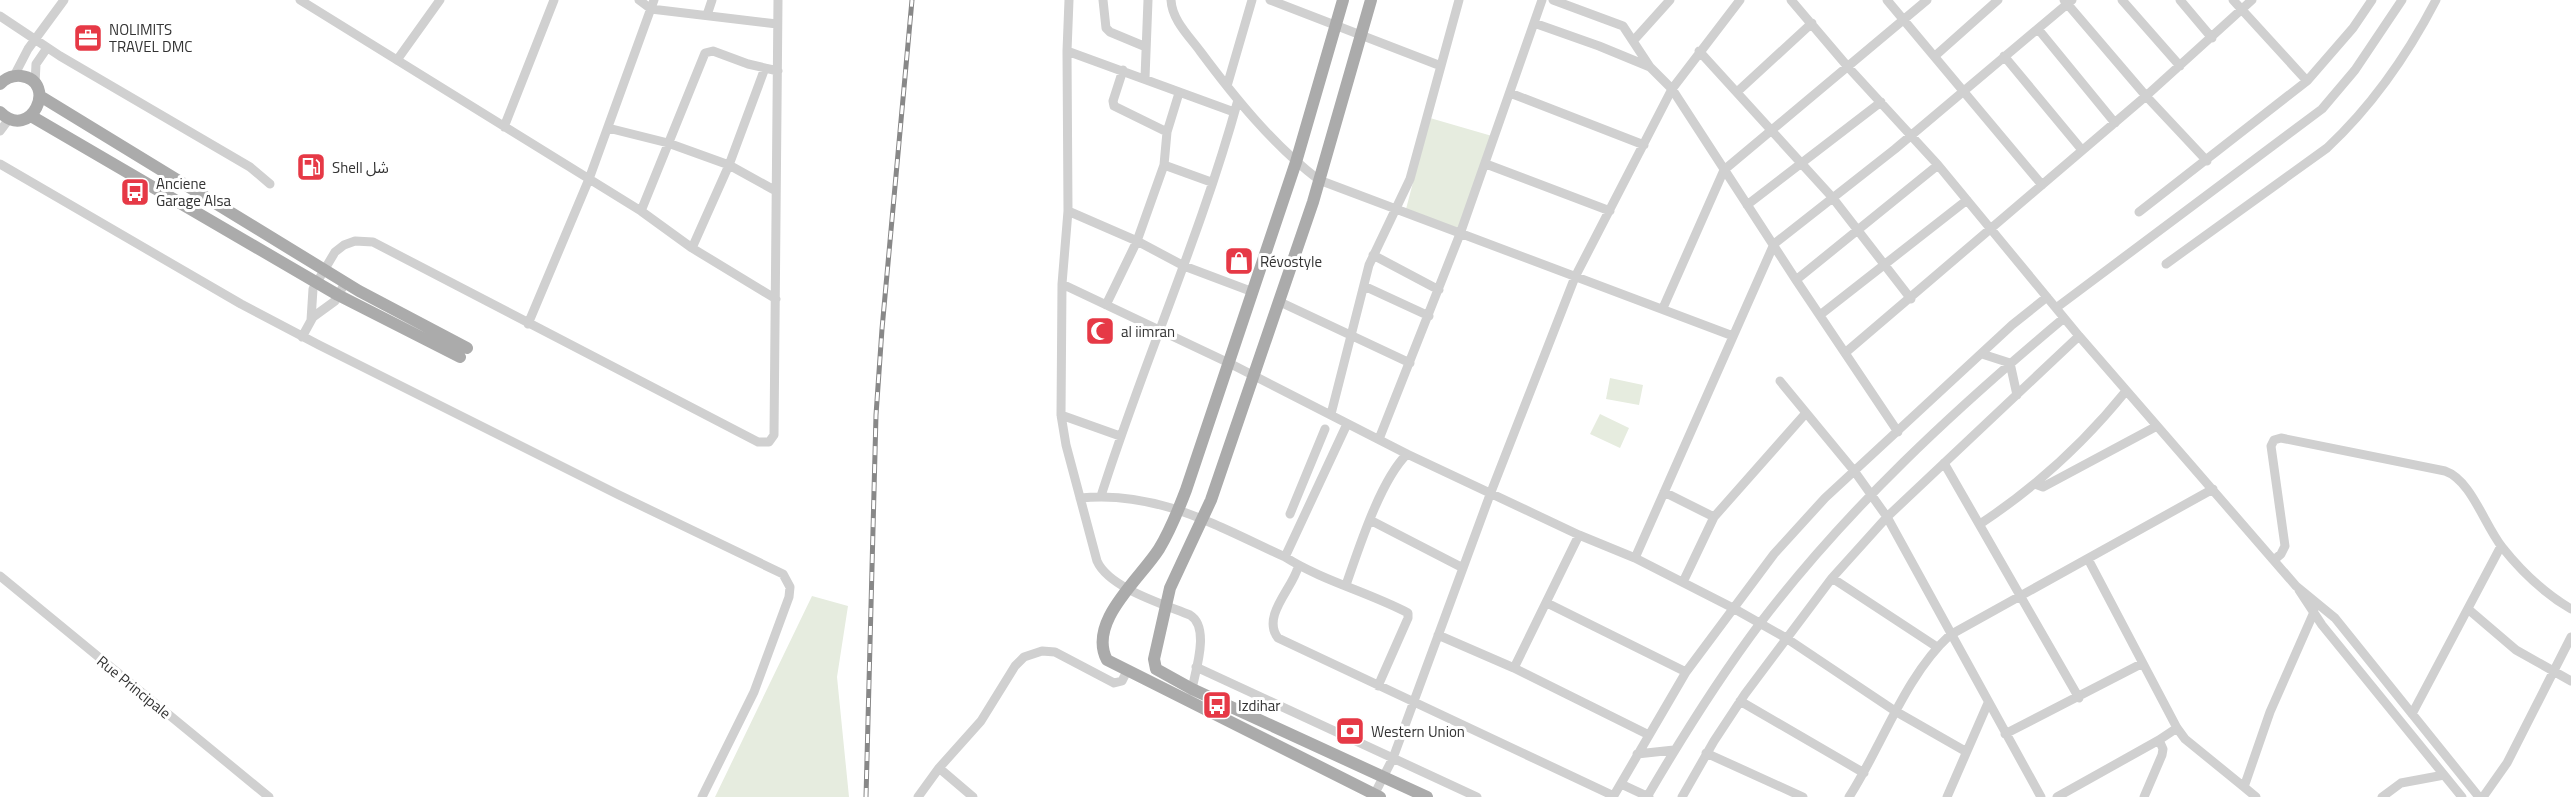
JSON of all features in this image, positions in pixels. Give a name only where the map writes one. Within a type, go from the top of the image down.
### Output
[{"type":"main road","points":[[1343,0],[1296,162],[1179,508],[1158,550],[1117,603],[1107,623],[1102,645],[1107,660],[1126,671],[1376,796]]},
{"type":"main road","points":[[1371,0],[1319,180],[1255,376],[1204,520],[1173,580],[1155,648],[1156,669],[1192,689],[1427,797]]},
{"type":"main road","points":[[5,78],[26,77],[37,90],[345,283],[464,353],[338,295],[31,116]]},
{"type":"main road","points":[[5,115],[21,120],[31,116],[38,107],[37,90]]},
{"type":"street","points":[[5,78],[64,0]]},
{"type":"street","points":[[300,0],[312,3],[397,60],[589,178],[641,211],[692,248],[776,299]]},
{"type":"street","points":[[397,60],[440,0]]},
{"type":"street","points":[[504,127],[554,0]]},
{"type":"street","points":[[639,0],[707,15],[777,24]]},
{"type":"street","points":[[707,15],[712,0]]},
{"type":"street","points":[[310,320],[312,293],[316,282],[335,252],[344,245],[361,240],[373,242],[528,324],[763,443],[769,442],[774,435],[778,0]]},
{"type":"street","points":[[1069,0],[1068,212],[1062,284],[1061,415],[1064,437],[1099,566],[1109,578],[1195,618],[1201,627],[1192,689]]},
{"type":"street","points":[[1103,0],[1106,28],[1110,32],[1146,47]]},
{"type":"street","points":[[1145,78],[1148,0]]},
{"type":"street","points":[[1171,0],[1175,18],[1227,87],[1296,162],[1319,180],[1733,336]]},
{"type":"street","points":[[1227,87],[1252,0]]},
{"type":"street","points":[[1270,0],[1441,66]]},
{"type":"street","points":[[1331,414],[1373,255],[1410,179],[1459,0]]},
{"type":"street","points":[[1379,439],[1429,316],[1486,164],[1542,0]]},
{"type":"street","points":[[1553,0],[1623,26],[1650,67],[1672,88],[1898,432]]},
{"type":"street","points":[[1634,40],[1670,0]]},
{"type":"street","points":[[1376,796],[1393,758],[1491,492],[1575,277],[1672,88],[1740,0]]},
{"type":"street","points":[[1791,0],[1848,67],[1938,165],[2079,336],[2296,586],[2313,614],[2462,797]]},
{"type":"street","points":[[1887,0],[2042,185]]},
{"type":"street","points":[[1663,308],[1724,170],[1927,0]]},
{"type":"street","points":[[1935,56],[1998,0]]},
{"type":"street","points":[[2122,0],[2180,66]]},
{"type":"street","points":[[2180,0],[2212,38]]},
{"type":"street","points":[[2233,0],[2307,81]]},
{"type":"street","points":[[1845,353],[2115,123],[2252,0]]},
{"type":"street","points":[[2139,212],[2307,81],[2353,28],[2372,0]]},
{"type":"street","points":[[2056,308],[2322,109],[2355,70],[2402,0]]},
{"type":"street","points":[[2166,264],[2327,147],[2345,131],[2382,87],[2424,23],[2436,0]]},
{"type":"street","points":[[1635,558],[1774,244],[1911,135],[2038,29],[2068,1],[2146,96],[2207,161]]},
{"type":"street","points":[[528,324],[589,178],[653,4]]},
{"type":"street","points":[[0,16],[47,48],[250,167],[270,184]]},
{"type":"street","points":[[1534,23],[1650,67]]},
{"type":"street","points":[[1737,92],[1812,23]]},
{"type":"street","points":[[2038,29],[2115,123]]},
{"type":"street","points":[[37,90],[36,64],[47,48]]},
{"type":"street","points":[[641,211],[705,53],[713,51],[778,71]]},
{"type":"street","points":[[1067,51],[1234,112]]},
{"type":"street","points":[[1699,51],[1832,198],[1911,299]]},
{"type":"street","points":[[2004,56],[2082,150]]},
{"type":"street","points":[[692,248],[729,165],[765,68]]},
{"type":"street","points":[[1123,70],[1113,106],[1167,132]]},
{"type":"street","points":[[1106,305],[1137,241],[1164,165],[1167,132],[1179,93]]},
{"type":"street","points":[[1510,93],[1644,145]]},
{"type":"street","points":[[1101,496],[1120,436],[1184,266],[1238,100]]},
{"type":"street","points":[[1747,205],[1881,102]]},
{"type":"street","points":[[0,131],[5,115]]},
{"type":"street","points":[[608,128],[668,143],[729,165],[776,191]]},
{"type":"street","points":[[0,164],[302,337],[587,480],[783,574],[790,587],[789,597],[754,692],[702,797]]},
{"type":"street","points":[[1486,164],[1610,211]]},
{"type":"street","points":[[1164,165],[1211,182]]},
{"type":"street","points":[[1796,280],[1938,165]]},
{"type":"street","points":[[1820,315],[1967,200]]},
{"type":"street","points":[[1068,212],[1137,241],[1184,266],[1253,292]]},
{"type":"street","points":[[1373,255],[1439,290]]},
{"type":"street","points":[[302,337],[310,320],[333,303],[345,283]]},
{"type":"street","points":[[1062,284],[1229,363],[1407,454],[1683,582],[1786,638],[1895,711],[1965,752]]},
{"type":"street","points":[[1364,286],[1429,316]]},
{"type":"street","points":[[1298,567],[1275,613],[1274,632],[1285,642],[1613,796],[1686,672],[1796,529],[1982,354],[2047,297]]},
{"type":"street","points":[[1280,302],[1410,363]]},
{"type":"street","points":[[1621,784],[1648,797],[1674,750],[1760,623],[1813,558],[1871,494],[1946,421],[2064,318]]},
{"type":"street","points":[[1682,797],[1706,753],[1740,701],[1832,578],[1887,517],[2079,336]]},
{"type":"street","points":[[1982,354],[2010,363]]},
{"type":"street","points":[[2010,363],[2017,394]]},
{"type":"street","points":[[1780,381],[1855,472],[1887,517],[2041,797]]},
{"type":"street","points":[[1980,524],[2035,484],[2091,432],[2126,391]]},
{"type":"street","points":[[1683,582],[1714,517],[1806,413]]},
{"type":"street","points":[[1061,415],[1120,436]]},
{"type":"street","points":[[1285,557],[1347,424]]},
{"type":"street","points":[[2035,484],[2040,487],[2046,486],[2157,426]]},
{"type":"street","points":[[1290,514],[1325,429]]},
{"type":"street","points":[[2274,560],[2282,554],[2285,546],[2271,446],[2274,440],[2281,438],[2451,473],[2465,484],[2483,518],[2502,546],[2532,579],[2571,609]]},
{"type":"street","points":[[1346,585],[1370,520],[1399,462],[1407,454]]},
{"type":"street","points":[[1944,463],[2079,698]]},
{"type":"street","points":[[1309,467],[1323,473]]},
{"type":"street","points":[[1849,797],[1864,773],[1895,711],[1937,647],[1950,635],[2213,489]]},
{"type":"street","points":[[1664,492],[1714,517]]},
{"type":"street","points":[[1080,498],[1101,496],[1131,499],[1179,508],[1285,557],[1298,567],[1346,585],[1408,613],[1408,618],[1378,686]]},
{"type":"street","points":[[1370,520],[1463,568]]},
{"type":"street","points":[[1514,668],[1579,535]]},
{"type":"street","points":[[2412,714],[2502,546]]},
{"type":"street","points":[[2088,559],[2141,664],[2184,739],[2256,797]]},
{"type":"street","name":"Rue Principale","points":[[0,576],[269,797]]},
{"type":"street","points":[[1832,578],[1937,647]]},
{"type":"street","points":[[2296,586],[2335,618],[2481,797],[2507,763],[2571,637]]},
{"type":"street","points":[[1547,603],[1686,672]]},
{"type":"street","points":[[2244,787],[2270,711],[2318,603]]},
{"type":"street","points":[[2468,609],[2508,644],[2552,672],[2571,681]]},
{"type":"street","points":[[1438,635],[1514,668],[1649,735]]},
{"type":"street","points":[[918,797],[939,768],[981,721],[1015,666],[1030,654],[1042,651],[1055,652],[1112,683],[1120,682],[1126,671]]},
{"type":"street","points":[[2005,734],[2079,698],[2141,664]]},
{"type":"street","points":[[1196,667],[1477,797]]},
{"type":"street","points":[[1740,701],[1864,773]]},
{"type":"street","points":[[1947,797],[1988,703]]},
{"type":"street","points":[[2057,797],[2177,728]]},
{"type":"street","points":[[2144,797],[2162,755],[2163,749],[2159,740]]},
{"type":"street","points":[[1637,754],[1674,750]]},
{"type":"street","points":[[1706,753],[1803,797]]},
{"type":"street","points":[[939,768],[973,797]]},
{"type":"street","points":[[2382,797],[2401,783],[2444,775]]},
{"type":"shaded area","points":[[1430,118],[1492,136],[1458,233],[1406,209]]},
{"type":"shaded area","points":[[1610,378],[1643,385],[1639,405],[1606,399]]},
{"type":"shaded area","points":[[1600,414],[1629,428],[1620,448],[1590,434]]},
{"type":"shaded area","points":[[812,596],[848,606],[837,677],[849,797],[715,797]]},
{"type":"railway","points":[[866,797],[876,415],[912,0]]},
{"type":"place","name":"NOLIMITS TRAVEL DMC","points":[[88,38]]},
{"type":"place","name":"Shell شل","points":[[311,167]]},
{"type":"place","name":"Anciene Garage Alsa","points":[[135,192]]},
{"type":"place","name":"Révostyle","points":[[1239,261]]},
{"type":"place","name":"al iimran","points":[[1100,331]]},
{"type":"place","name":"Izdihar","points":[[1217,705]]},
{"type":"place","name":"Western Union","points":[[1350,731]]}]
